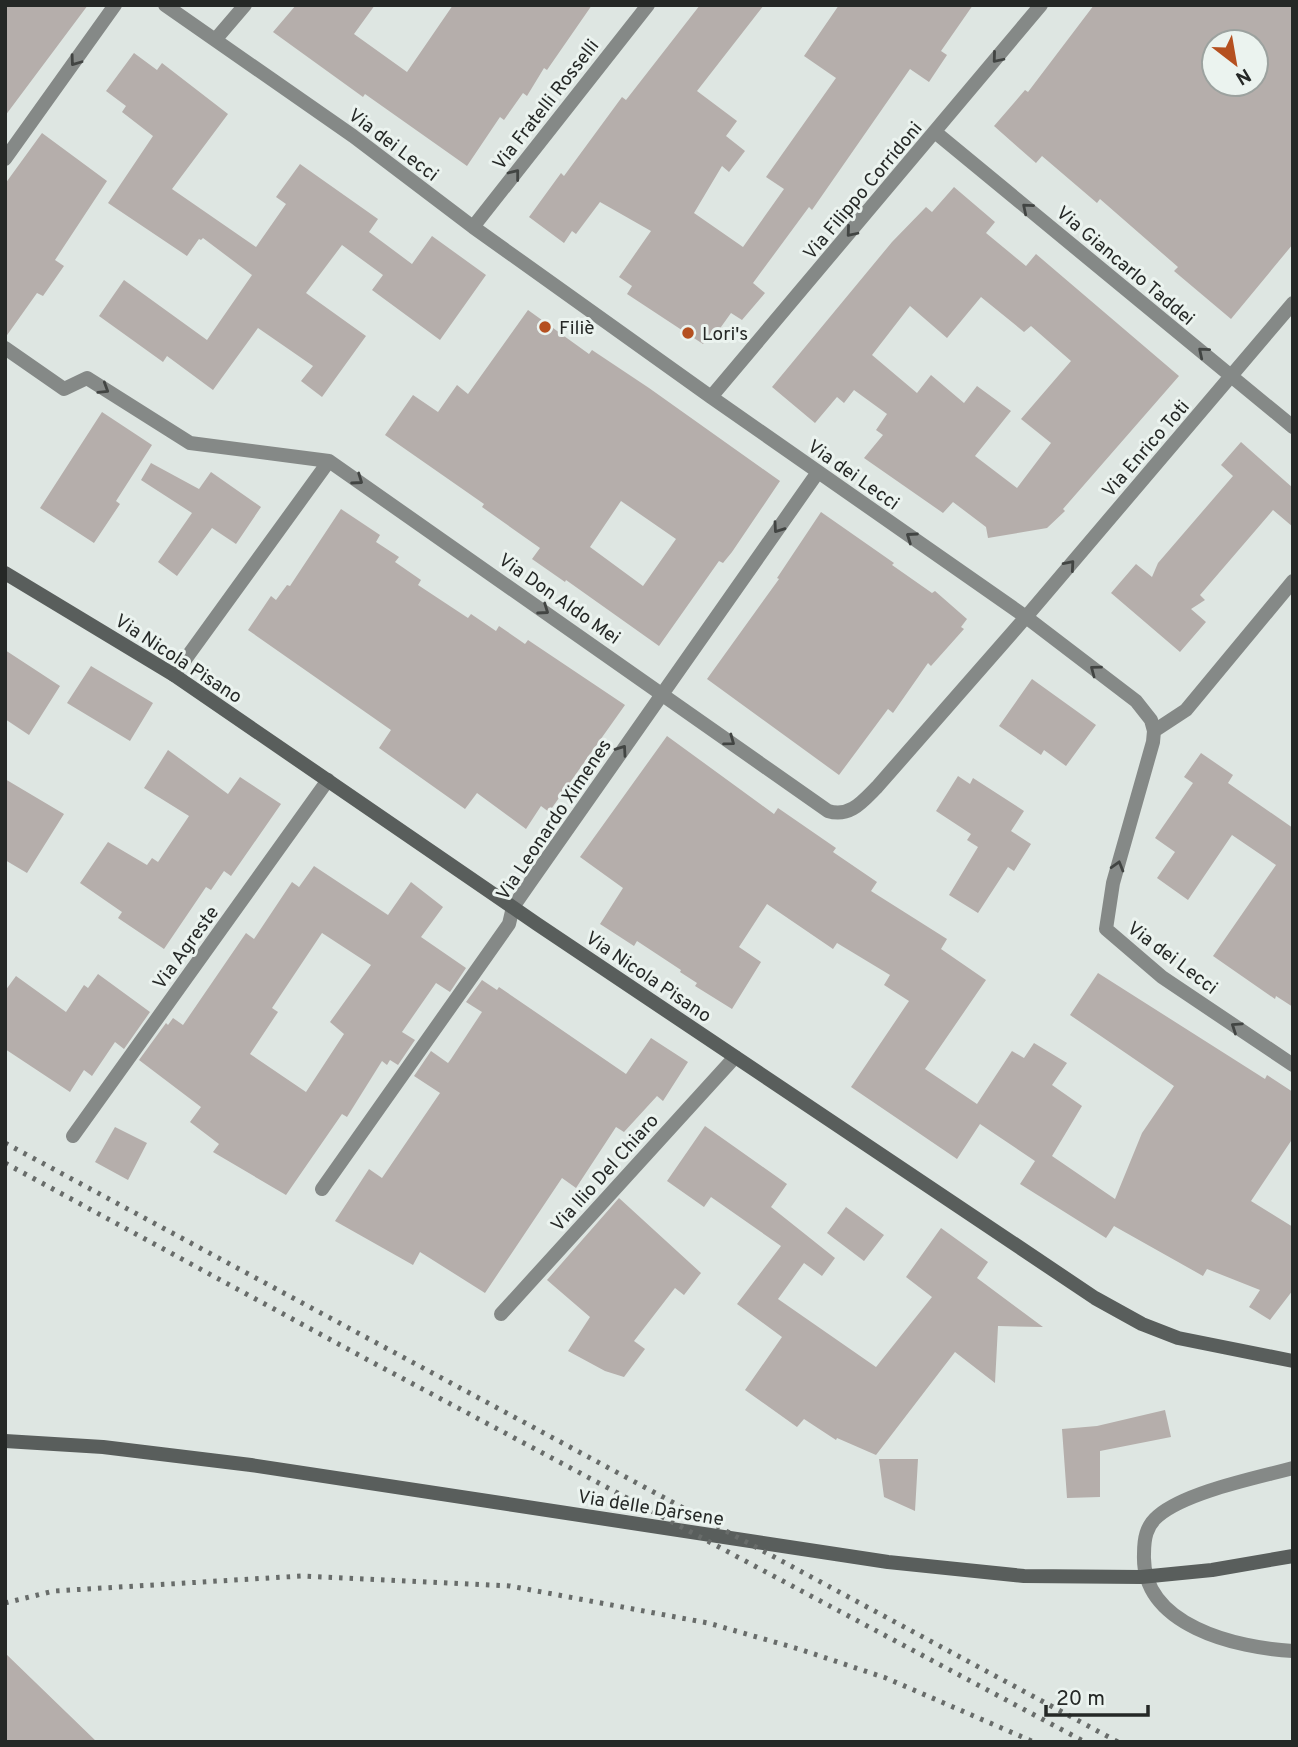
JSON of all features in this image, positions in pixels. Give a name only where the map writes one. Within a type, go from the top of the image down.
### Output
[{"type":"street","points":[[5,159],[115,5]]},
{"type":"street","name":"Via dei Lecci","points":[[165,5],[353,136],[473,227],[710,397],[1026,617],[1136,701],[1145,710],[1154,731],[1153,742],[1113,883],[1106,929],[1162,977],[1293,1065]]},
{"type":"street","points":[[215,40],[245,5]]},
{"type":"street","name":"Via Fratelli Rosselli","points":[[473,227],[648,5]]},
{"type":"street","name":"Via Filippo Corridoni","points":[[710,397],[1041,5]]},
{"type":"street","name":"Via Giancarlo Taddei","points":[[936,132],[1293,427]]},
{"type":"street","name":"Via Enrico Toti","points":[[1026,617],[1293,303]]},
{"type":"street","name":"Via Don Aldo Mei","points":[[5,348],[64,389],[87,378],[190,443],[329,461],[662,692],[828,811],[842,813],[860,804],[1026,617]]},
{"type":"street","points":[[174,675],[329,461]]},
{"type":"street","name":"Via Leonardo Ximenes","points":[[322,1189],[509,924],[513,907],[818,472]]},
{"type":"street","name":"Via Nicola Pisano","points":[[5,573],[174,675],[735,1057],[945,1195],[1070,1283],[1126,1316],[1178,1338],[1293,1360]]},
{"type":"street","points":[[1154,731],[1186,710],[1293,581]]},
{"type":"street","name":"Via Agreste","points":[[73,1136],[328,780]]},
{"type":"street","name":"Via Ilio Del Chiaro","points":[[501,1314],[735,1057]]},
{"type":"street","name":"Via delle Darsene","points":[[5,1441],[103,1447],[251,1465],[875,1560],[1024,1576],[1141,1577],[1212,1570],[1293,1556]]},
{"type":"street","points":[[1293,1468],[1206,1493],[1171,1507],[1149,1525],[1144,1542],[1148,1583],[1164,1606],[1185,1622],[1226,1641],[1293,1651]]},
{"type":"building","points":[[5,5],[88,5],[5,116]]},
{"type":"building","points":[[296,5],[375,5],[354,34],[407,72],[453,5],[592,5],[547,70],[544,68],[527,96],[523,93],[504,120],[500,117],[467,166],[365,94],[363,97],[273,32]]},
{"type":"building","points":[[700,5],[764,5],[697,91],[737,121],[726,136],[745,151],[729,172],[722,166],[694,213],[743,247],[784,189],[766,177],[836,78],[804,56],[839,5],[973,5],[941,51],[947,55],[929,82],[910,69],[812,210],[809,207],[753,283],[765,293],[742,320],[731,313],[716,334],[712,331],[703,344],[627,294],[632,286],[619,277],[651,231],[600,202],[576,234],[572,231],[564,243],[529,217],[561,173],[564,176],[622,97],[626,100]]},
{"type":"building","points":[[1094,5],[1293,5],[1293,244],[1231,319],[1174,271],[1178,267],[1100,199],[1097,203],[1042,156],[1036,163],[994,126],[1025,90],[1028,92]]},
{"type":"building","points":[[134,53],[157,70],[162,63],[228,114],[172,189],[256,247],[286,204],[276,197],[300,164],[378,219],[369,232],[412,264],[432,236],[486,275],[440,340],[372,290],[383,275],[342,245],[306,293],[366,336],[322,397],[301,381],[313,366],[258,328],[213,390],[167,356],[163,362],[99,316],[124,280],[207,340],[252,275],[203,238],[199,239],[187,256],[108,203],[153,136],[122,112],[126,106],[106,91]]},
{"type":"building","points":[[42,133],[107,181],[55,260],[64,266],[43,296],[37,293],[5,338],[5,184]]},
{"type":"building","points":[[954,187],[995,222],[986,233],[1026,266],[1036,254],[1179,376],[1063,509],[1065,511],[1047,528],[988,538],[986,527],[953,502],[943,513],[864,458],[883,435],[876,430],[887,414],[854,390],[844,403],[837,397],[815,423],[772,387],[892,242],[926,207],[932,212]],"holes":[[[981,297],[1024,332],[1031,326],[1071,361],[1021,419],[1051,443],[1017,488],[975,456],[1011,411],[977,386],[964,403],[931,375],[917,393],[872,355],[910,306],[947,338]]]},
{"type":"building","points":[[528,310],[589,354],[592,350],[649,388],[780,481],[732,552],[723,563],[719,561],[659,646],[532,559],[540,548],[482,507],[484,504],[385,435],[413,395],[438,412],[457,385],[468,394]],"holes":[[[621,501],[676,539],[643,586],[590,547]]]},
{"type":"building","points":[[102,412],[152,445],[116,501],[120,504],[94,543],[40,508]]},
{"type":"building","points":[[1241,442],[1293,488],[1293,527],[1273,510],[1200,595],[1205,600],[1191,609],[1206,622],[1180,652],[1111,593],[1136,564],[1152,577],[1158,563],[1233,476],[1221,465]]},
{"type":"building","points":[[151,463],[199,489],[211,472],[261,507],[236,544],[212,528],[177,576],[158,562],[192,513],[141,480]]},
{"type":"building","points":[[341,509],[380,535],[376,542],[399,557],[395,562],[421,580],[418,585],[468,618],[471,614],[496,631],[499,626],[525,644],[528,640],[625,705],[549,812],[541,806],[526,829],[477,793],[465,809],[379,748],[391,730],[248,630],[271,596],[276,600],[287,585],[290,586]]},
{"type":"building","points":[[821,512],[932,593],[935,591],[967,619],[961,627],[964,629],[931,666],[928,663],[893,713],[888,709],[839,775],[707,679],[779,579],[777,578]]},
{"type":"building","points":[[5,650],[60,686],[29,735],[5,719]]},
{"type":"building","points":[[91,666],[153,703],[130,741],[67,703]]},
{"type":"building","points":[[1032,679],[1096,725],[1066,766],[1044,750],[1041,755],[999,726]]},
{"type":"building","points":[[667,736],[774,814],[778,808],[836,848],[833,852],[877,882],[871,891],[947,939],[941,949],[986,980],[925,1069],[977,1104],[1012,1051],[1024,1058],[1034,1043],[1067,1063],[1052,1085],[1082,1106],[1052,1156],[1115,1199],[1142,1133],[1174,1086],[1070,1015],[1098,973],[1265,1079],[1267,1075],[1293,1092],[1293,1138],[1251,1201],[1293,1227],[1293,1290],[1270,1320],[1249,1307],[1260,1290],[1207,1269],[1203,1276],[1114,1226],[1106,1238],[1020,1184],[1035,1161],[980,1124],[957,1159],[851,1087],[909,1001],[884,985],[890,975],[837,943],[833,949],[767,904],[739,947],[761,962],[732,1009],[695,986],[697,983],[680,972],[681,970],[637,941],[634,946],[600,924],[623,888],[580,857]]},
{"type":"building","points":[[168,750],[228,794],[240,777],[281,804],[231,876],[224,871],[211,890],[206,887],[164,949],[118,918],[122,912],[80,883],[108,842],[147,865],[152,858],[158,862],[189,816],[144,788]]},
{"type":"building","points":[[1201,753],[1233,775],[1228,783],[1293,828],[1293,1007],[1276,996],[1275,999],[1213,956],[1276,865],[1232,835],[1188,900],[1157,878],[1175,852],[1155,838],[1193,783],[1184,777]]},
{"type":"building","points":[[958,776],[970,784],[973,778],[1024,811],[1011,831],[1031,844],[1014,871],[1008,867],[978,913],[949,895],[978,847],[967,840],[971,834],[936,811]]},
{"type":"building","points":[[5,779],[64,814],[27,873],[5,860]]},
{"type":"building","points":[[314,866],[388,915],[411,882],[443,907],[421,937],[466,968],[450,992],[436,983],[402,1032],[415,1040],[398,1065],[390,1060],[387,1065],[382,1061],[347,1117],[342,1114],[286,1195],[213,1152],[219,1144],[190,1122],[201,1107],[139,1060],[166,1023],[168,1025],[173,1018],[183,1025],[246,933],[254,939],[292,882],[299,887]],"holes":[[[322,933],[371,965],[330,1022],[344,1034],[306,1092],[250,1054],[278,1012],[272,1008]]]},
{"type":"building","points":[[98,974],[150,1012],[124,1049],[115,1042],[92,1076],[84,1070],[70,1092],[5,1049],[5,991],[16,976],[66,1012],[84,985],[88,988]]},
{"type":"building","points":[[482,980],[497,990],[499,987],[626,1074],[651,1038],[688,1062],[663,1101],[657,1096],[624,1132],[616,1127],[576,1188],[562,1178],[485,1293],[420,1252],[413,1265],[335,1221],[369,1169],[382,1178],[440,1093],[414,1076],[431,1051],[448,1063],[451,1059],[482,1012],[466,1002]]},
{"type":"building","points":[[705,1126],[787,1184],[771,1207],[835,1258],[822,1276],[804,1263],[778,1299],[876,1367],[932,1297],[906,1277],[941,1228],[988,1262],[977,1278],[1043,1327],[998,1326],[995,1383],[955,1352],[876,1455],[837,1438],[836,1440],[804,1419],[797,1427],[745,1390],[782,1337],[737,1304],[781,1246],[711,1197],[704,1207],[667,1181]]},
{"type":"building","points":[[115,1127],[147,1143],[128,1180],[95,1162]]},
{"type":"building","points":[[619,1198],[701,1273],[684,1295],[675,1288],[634,1341],[645,1349],[624,1377],[605,1371],[568,1351],[590,1317],[547,1280]]},
{"type":"building","points":[[846,1207],[884,1235],[864,1261],[827,1233]]},
{"type":"building","points":[[1165,1410],[1171,1437],[1100,1451],[1100,1497],[1067,1498],[1062,1429],[1097,1426]]},
{"type":"building","points":[[879,1459],[918,1459],[915,1511],[884,1497]]},
{"type":"building","points":[[5,1653],[97,1742],[5,1742]]},
{"type":"railway","points":[[5,1143],[1118,1742]]},
{"type":"railway","points":[[5,1163],[368,1360],[1085,1742]]},
{"type":"railway","points":[[5,1603],[54,1591],[301,1576],[510,1586],[708,1623],[799,1649],[886,1678],[1034,1742]]},
{"type":"place","name":"Filiè","points":[[545,327]]},
{"type":"place","name":"Lori's","points":[[688,333]]}]
